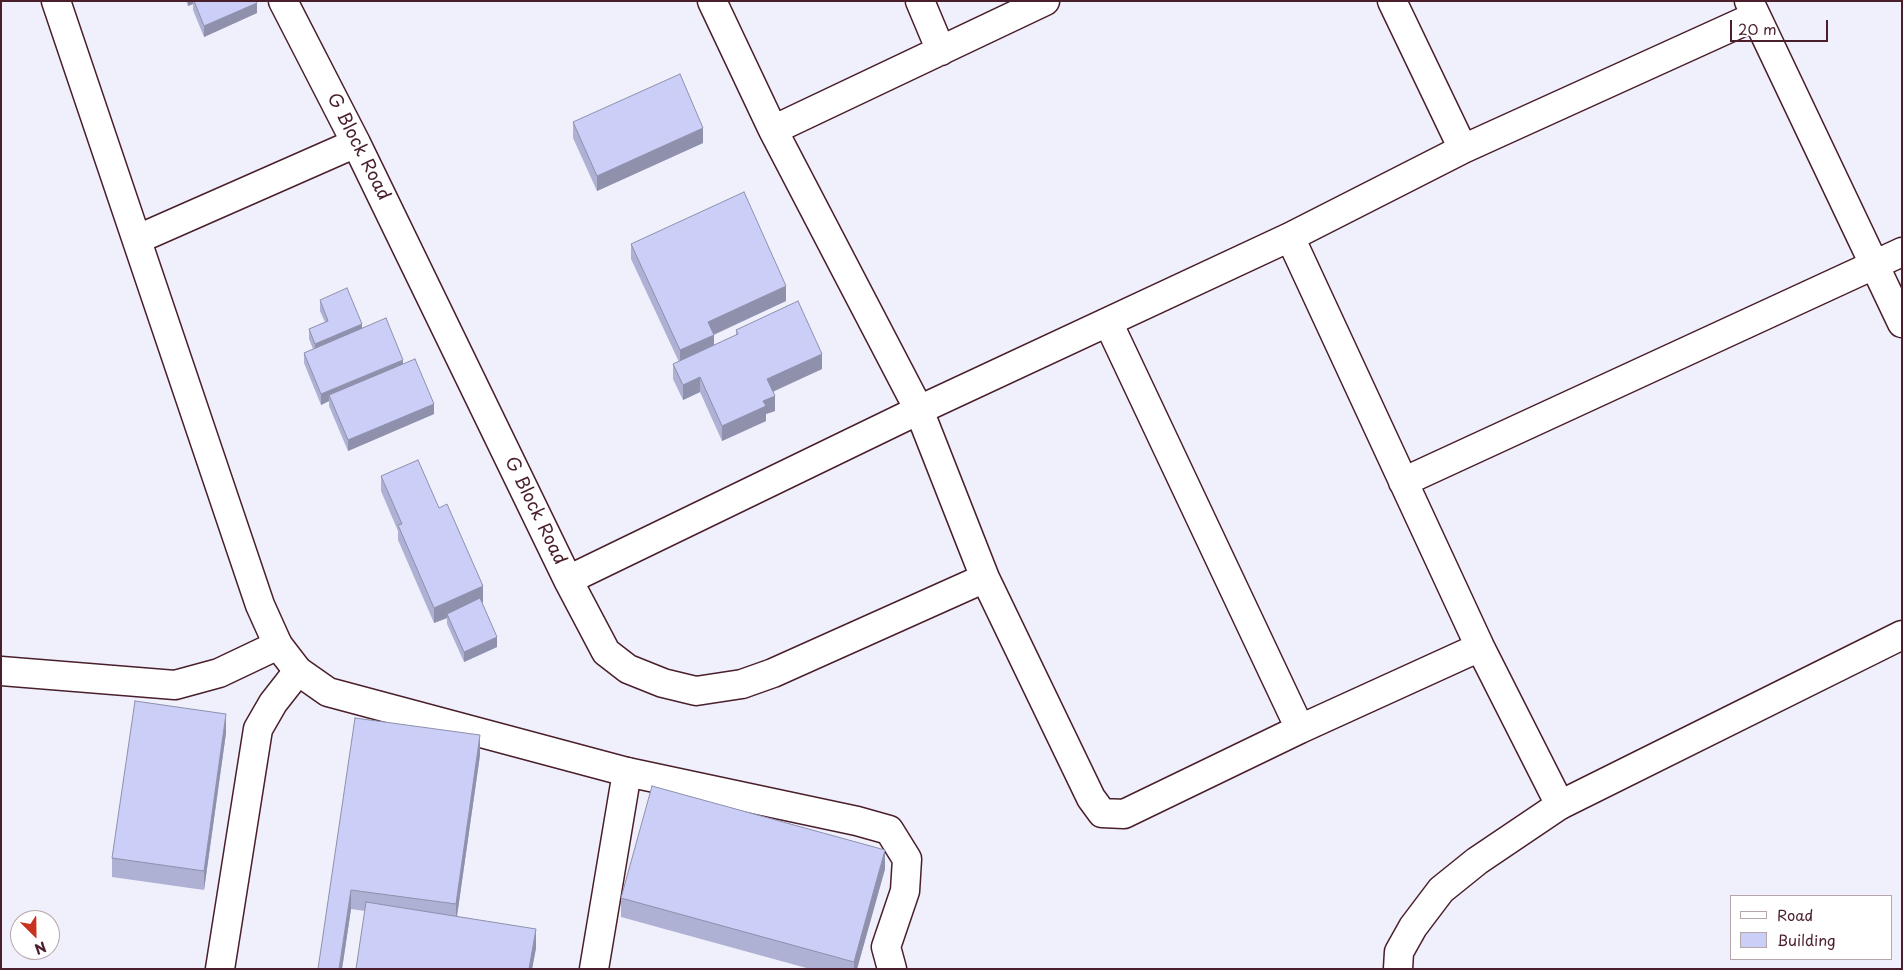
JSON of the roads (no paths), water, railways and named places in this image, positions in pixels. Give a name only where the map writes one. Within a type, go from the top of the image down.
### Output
[{"type":"street","points":[[56,1],[138,239],[260,605],[278,645],[298,671],[328,692],[627,772],[858,821],[889,830],[907,860],[904,891],[886,947],[892,969]]},
{"type":"street","name":"G Block Road","points":[[283,1],[356,143],[568,580],[606,652],[628,669],[663,684],[696,691],[742,684],[773,673],[985,578]]},
{"type":"street","points":[[712,1],[773,130],[920,410],[985,578],[1090,798],[1102,813],[1124,814],[1300,729],[1480,646]]},
{"type":"street","points":[[920,1],[941,51]]},
{"type":"street","points":[[773,130],[1044,1]]},
{"type":"street","points":[[1392,1],[1463,149]]},
{"type":"street","points":[[568,580],[920,410],[1290,237],[1463,149],[1752,9],[1902,323]]},
{"type":"street","points":[[138,239],[356,143]]},
{"type":"street","points":[[1290,237],[1480,646],[1560,805]]},
{"type":"street","points":[[1404,482],[1902,252]]},
{"type":"street","points":[[1108,322],[1300,729]]},
{"type":"street","points":[[1398,969],[1399,952],[1413,927],[1441,890],[1477,861],[1560,805],[1902,635]]},
{"type":"street","points":[[1,671],[175,685],[220,673],[278,645]]},
{"type":"street","points":[[220,969],[258,729],[273,702],[298,671]]},
{"type":"street","points":[[594,969],[627,772]]}]
